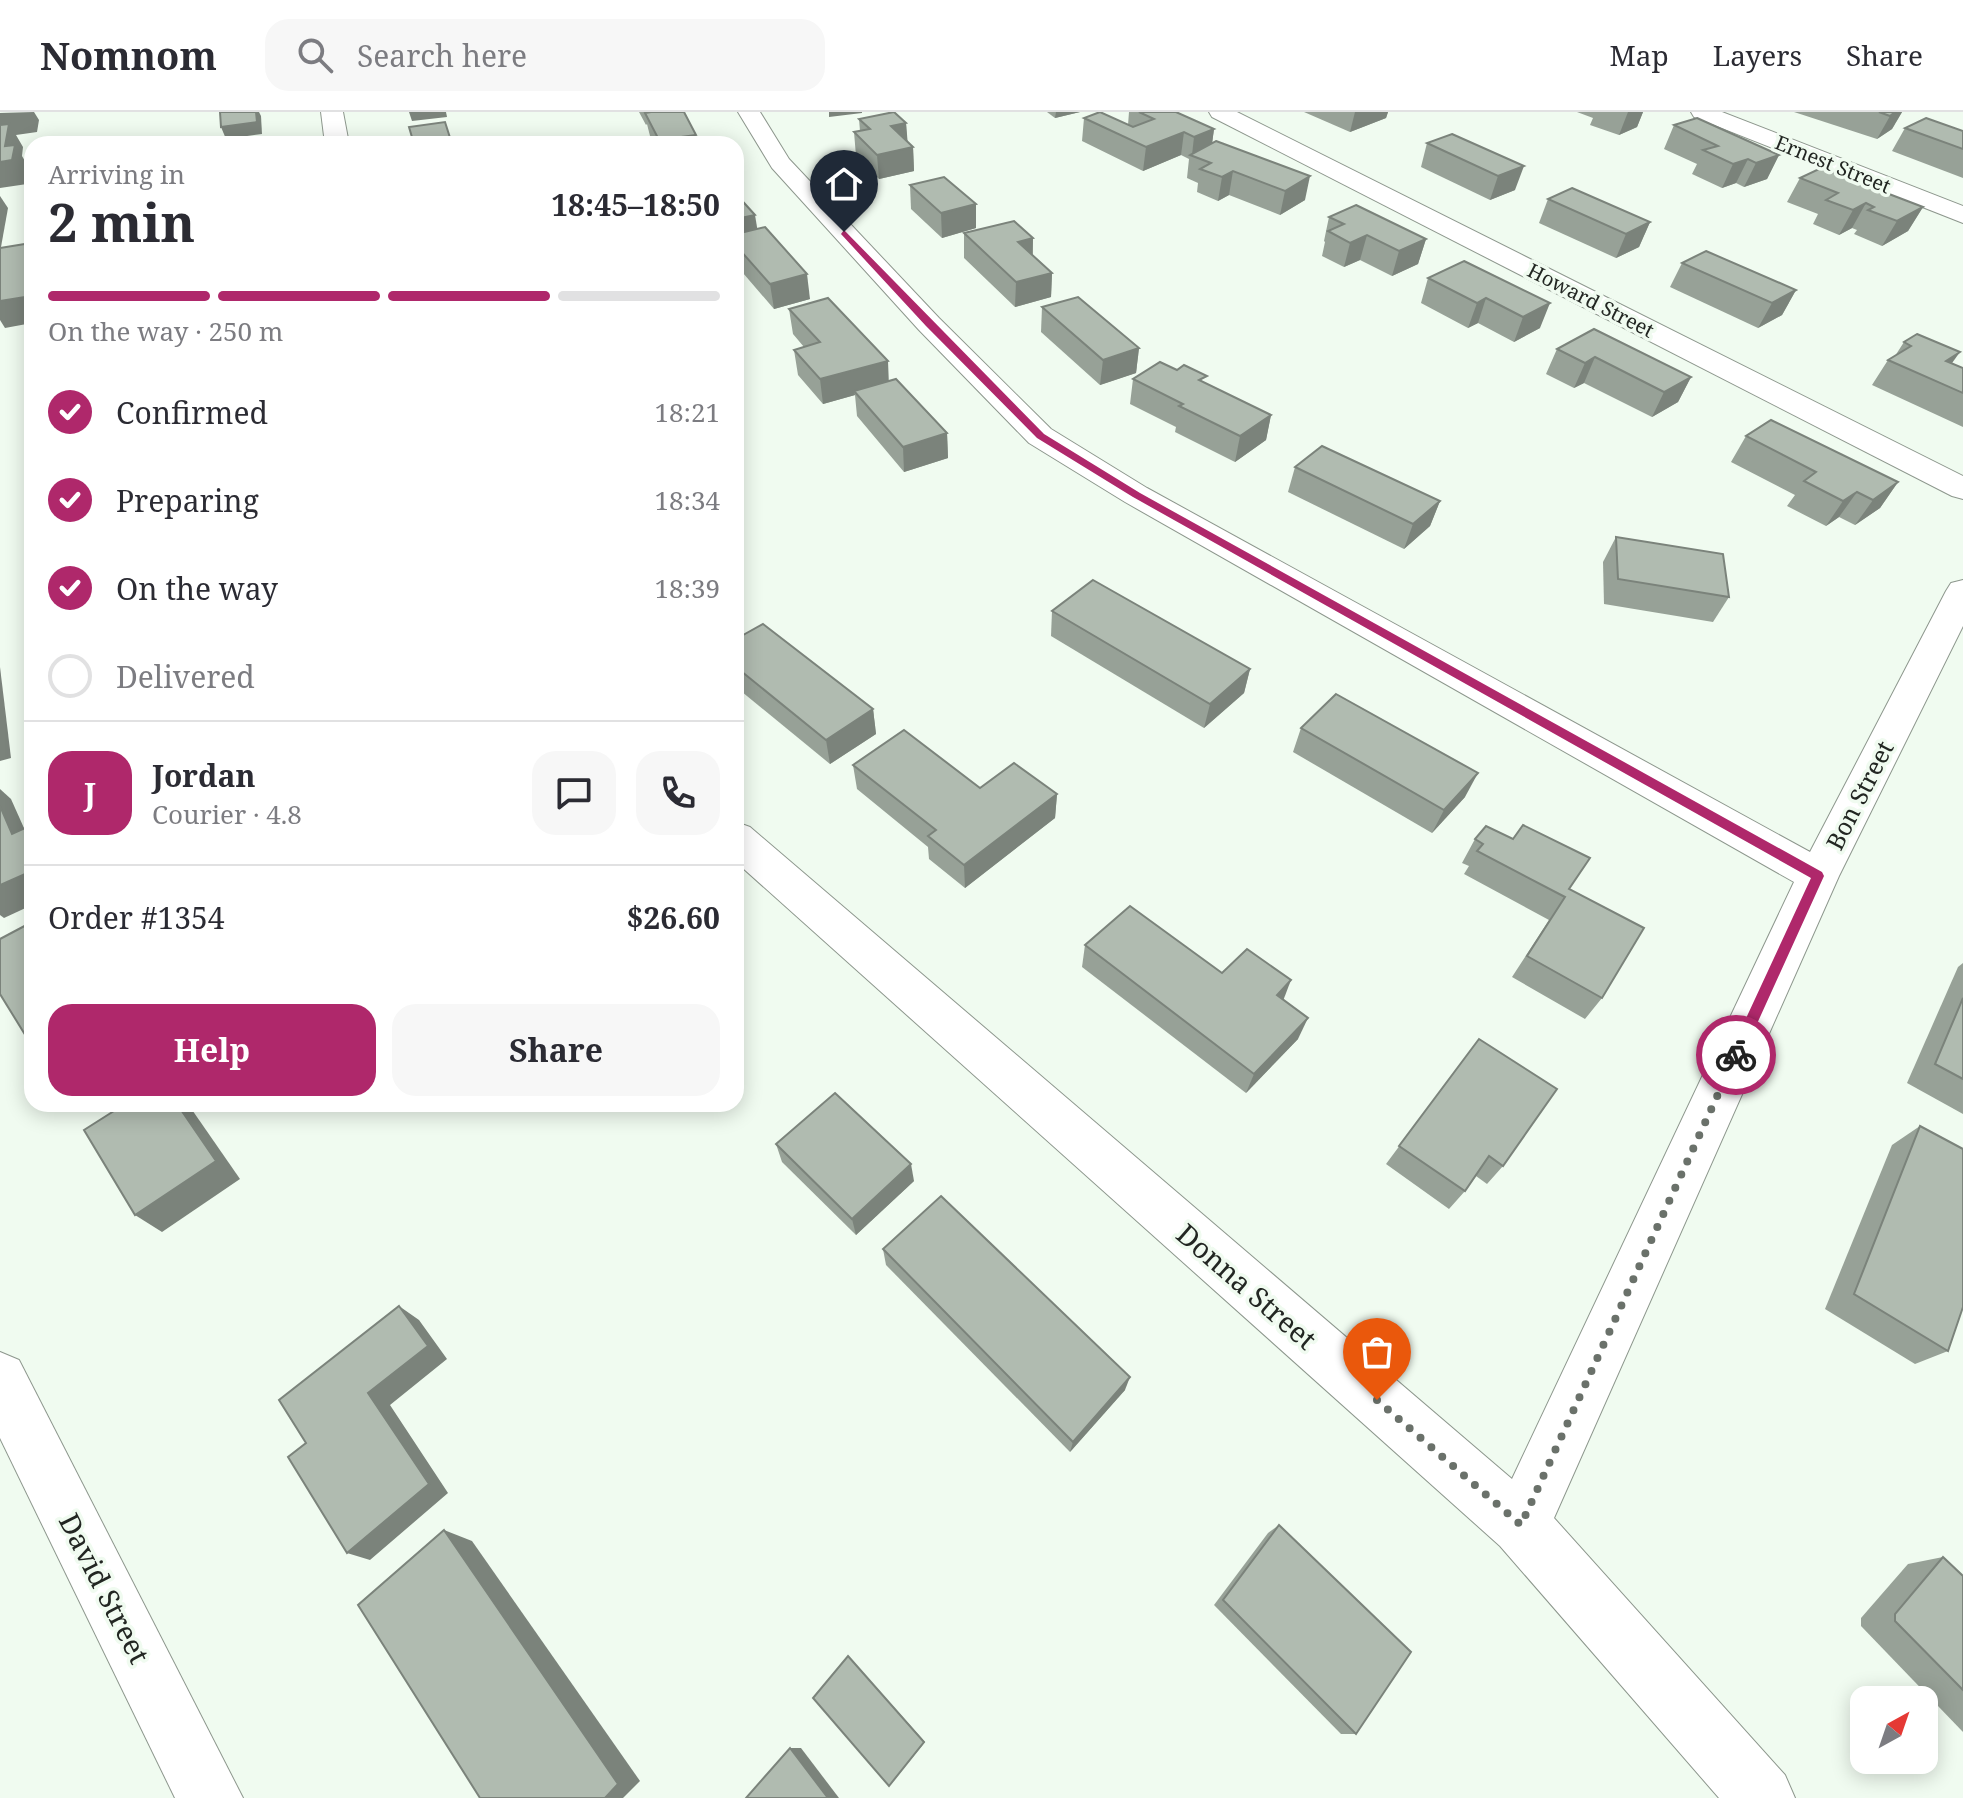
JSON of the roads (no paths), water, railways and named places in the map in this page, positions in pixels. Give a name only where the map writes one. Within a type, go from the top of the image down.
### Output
[{"type":"street","points":[[332,112],[336,136]]},
{"type":"street","points":[[749,112],[780,163],[929,324],[1040,436],[1136,495],[1818,876]]},
{"type":"street","name":"Howard Street","points":[[1220,112],[1963,489]]},
{"type":"street","name":"Ernest Street","points":[[1702,112],[1963,215]]},
{"type":"street","name":"Bon Street","points":[[1521,1525],[1818,876],[1963,591]]},
{"type":"street","name":"Donna Street","points":[[744,845],[1521,1525],[1762,1798]]},
{"type":"street","name":"David Street","points":[[0,1379],[210,1798]]}]
